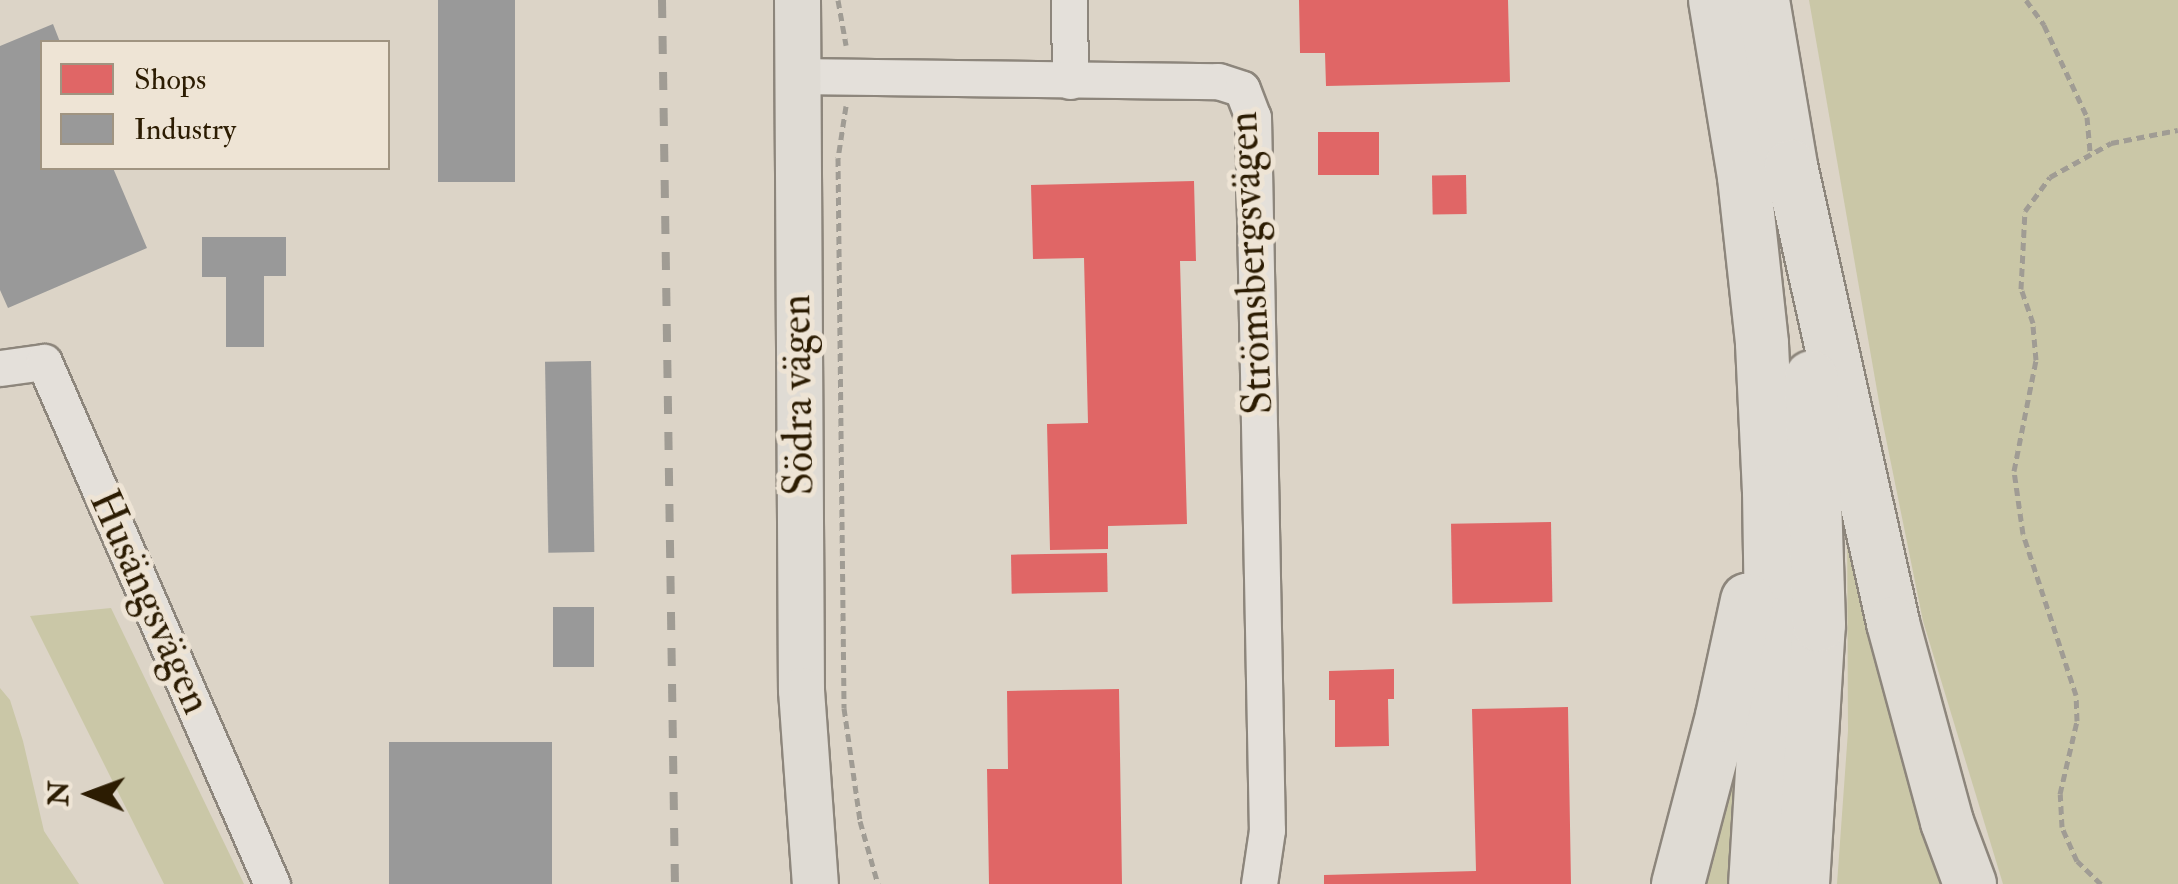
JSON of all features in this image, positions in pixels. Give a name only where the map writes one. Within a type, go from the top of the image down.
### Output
[{"type":"highway","points":[[1715,0],[1744,177],[1762,344],[1769,491],[1769,684],[1755,884]]},
{"type":"highway","points":[[1762,0],[1791,166],[1893,623],[1947,822],[1970,884]]},
{"type":"highway","points":[[1791,166],[1817,487],[1819,626],[1803,884]]},
{"type":"highway","points":[[1678,884],[1722,716],[1769,491]]},
{"type":"main road","name":"Södra vägen","points":[[797,0],[801,690],[815,884]]},
{"type":"main road","name":"Södra vägen","points":[[808,789],[830,884]]},
{"type":"street","points":[[1069,0],[1070,81]]},
{"type":"street","name":"Strömsbergsvägen","points":[[795,76],[1218,81],[1242,89],[1252,117],[1267,830],[1259,884]]},
{"type":"street","name":"Husängsvägen","points":[[0,368],[44,362],[272,884]]},
{"type":"path","points":[[838,0],[846,39],[846,118],[838,158],[844,708],[860,822],[878,884]]},
{"type":"path","points":[[2026,0],[2044,25],[2087,117],[2090,155]]},
{"type":"path","points":[[2100,884],[2077,861],[2062,827],[2060,794],[2077,721],[2076,695],[2023,534],[2014,472],[2036,360],[2032,323],[2021,289],[2025,211],[2050,177],[2111,143],[2178,130]]},
{"type":"shaded area","points":[[1809,0],[2178,0],[2178,884],[2003,884],[1923,621],[1882,419]]},
{"type":"shaded area","points":[[1847,511],[1950,884],[1837,884],[1848,731]]},
{"type":"shaded area","points":[[111,608],[244,884],[164,884],[30,616]]},
{"type":"shaded area","points":[[0,688],[10,700],[23,741],[44,831],[79,884],[0,884]]},
{"type":"shaded area","points":[[1740,719],[1734,884],[1696,884]]},
{"type":"building: Shops","points":[[1299,0],[1508,0],[1510,82],[1326,86],[1325,53],[1300,53]]},
{"type":"building: Shops","points":[[1318,132],[1379,132],[1379,175],[1318,175]]},
{"type":"building: Shops","points":[[1466,175],[1467,214],[1433,215],[1432,176]]},
{"type":"building: Shops","points":[[1194,181],[1196,261],[1180,261],[1187,524],[1108,526],[1108,549],[1050,550],[1047,424],[1088,423],[1084,258],[1033,259],[1031,185]]},
{"type":"building: Shops","points":[[1551,522],[1552,602],[1452,604],[1451,524]]},
{"type":"building: Shops","points":[[1107,553],[1108,592],[1012,594],[1011,555]]},
{"type":"building: Shops","points":[[1394,669],[1394,699],[1388,699],[1389,746],[1335,747],[1335,700],[1329,700],[1329,671]]},
{"type":"building: Shops","points":[[1119,689],[1122,884],[989,884],[987,769],[1008,769],[1007,691]]},
{"type":"building: Shops","points":[[1568,707],[1571,884],[1324,884],[1324,875],[1476,871],[1472,709]]},
{"type":"building: Industry","points":[[438,0],[515,0],[515,182],[438,182]]},
{"type":"building: Industry","points":[[53,24],[59,40],[40,40],[40,170],[114,170],[147,248],[8,308],[0,290],[0,46]]},
{"type":"building: Industry","points":[[202,237],[286,237],[286,276],[264,276],[264,347],[226,347],[226,277],[202,277]]},
{"type":"building: Industry","points":[[591,361],[594,552],[548,553],[545,362]]},
{"type":"building: Industry","points":[[553,607],[594,607],[594,667],[553,667]]},
{"type":"building: Industry","points":[[389,742],[552,742],[552,884],[389,884]]},
{"type":"railway","points":[[662,0],[675,884]]}]
